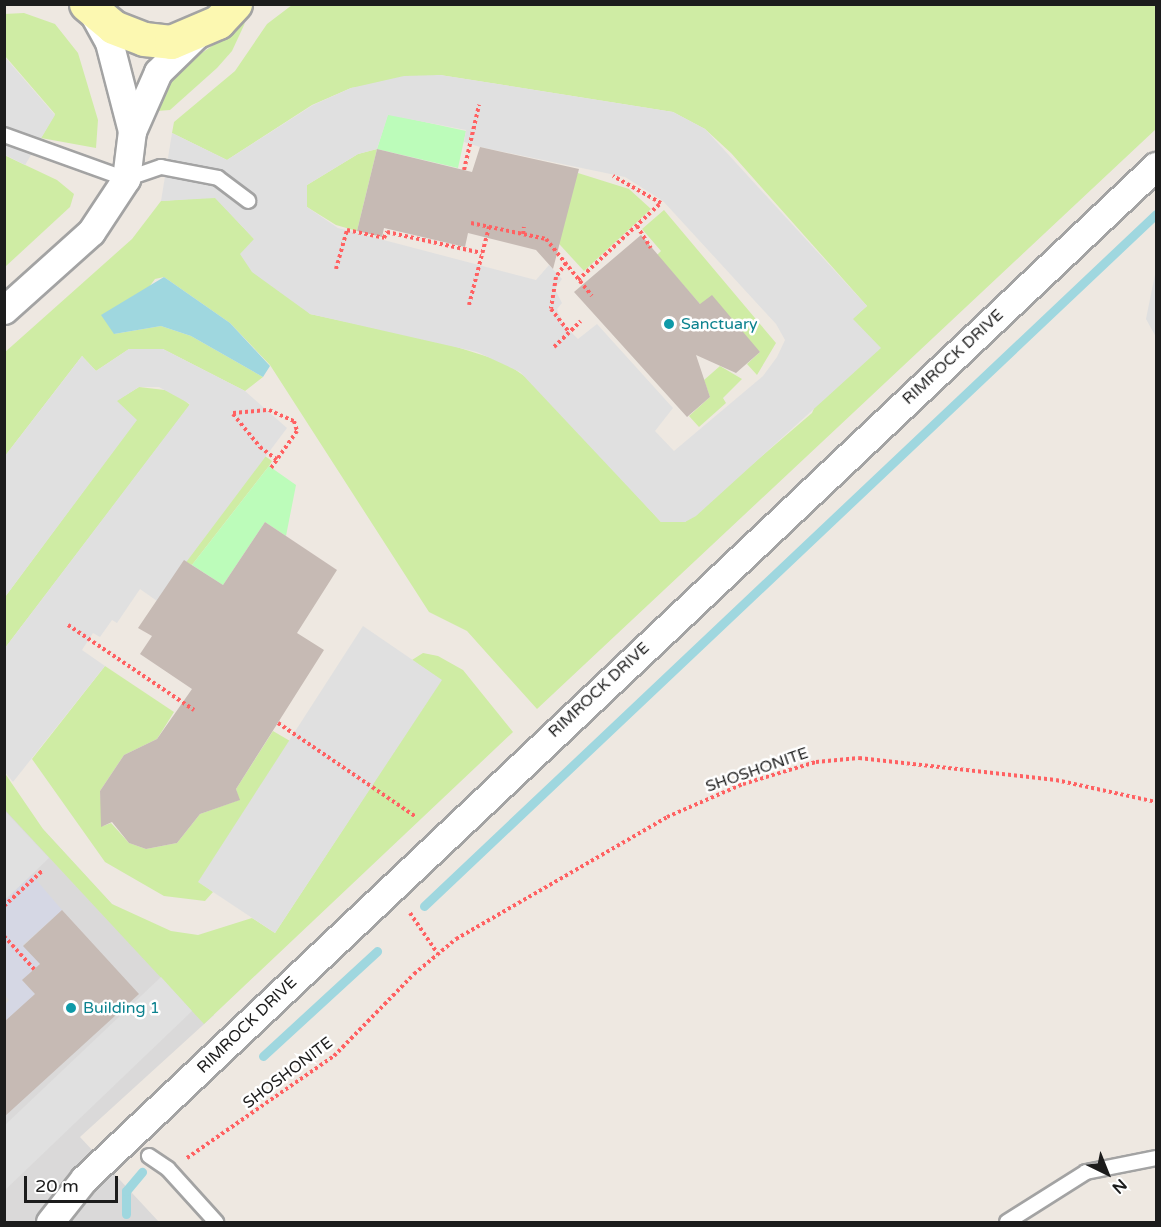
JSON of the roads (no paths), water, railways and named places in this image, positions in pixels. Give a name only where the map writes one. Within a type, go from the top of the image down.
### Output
[{"type":"main road","points":[[90,9],[144,39],[171,42],[196,35],[218,22],[235,4]]},
{"type":"street","points":[[90,9],[109,42],[132,131]]},
{"type":"street","points":[[4,310],[91,232],[126,179],[132,131],[158,72],[196,35]]},
{"type":"street","name":"RIMROCK DRIVE","points":[[50,1222],[84,1179],[1156,166]]},
{"type":"lane","points":[[4,135],[126,179],[161,167],[218,178],[248,201]]},
{"type":"lane","points":[[149,1156],[164,1167],[216,1222]]},
{"type":"lane","points":[[1007,1222],[1086,1172],[1156,1158]]},
{"type":"water","points":[[164,277],[230,323],[270,366],[263,377],[191,336],[161,326],[114,334],[101,315]]},
{"type":"waterway","points":[[424,906],[1156,214]]},
{"type":"waterway","points":[[263,1056],[377,951]]},
{"type":"waterway","points":[[126,1214],[126,1191],[142,1172]]},
{"type":"place","name":"Sanctuary","points":[[669,324]]},
{"type":"place","name":"Building 1","points":[[71,1008]]}]
